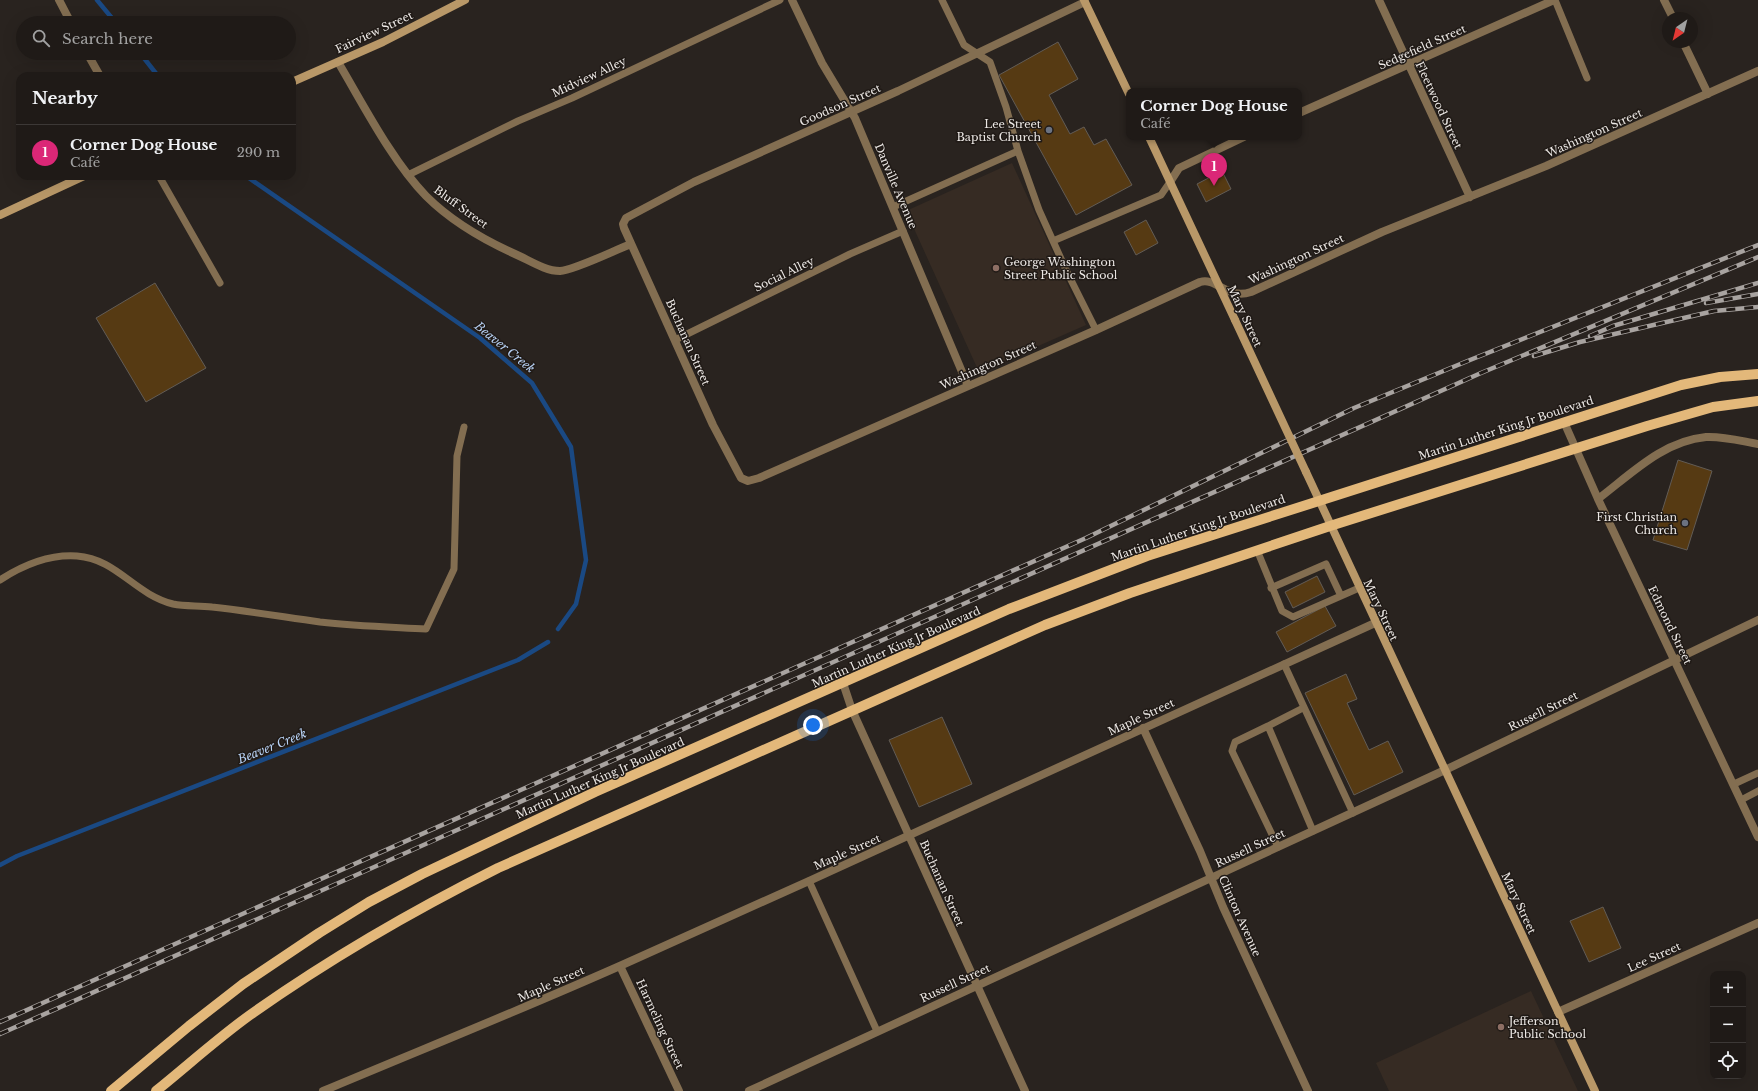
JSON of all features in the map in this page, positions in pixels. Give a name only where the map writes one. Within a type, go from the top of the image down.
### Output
[{"type":"main road","name":"Fairview Street","points":[[296,80],[383,42],[465,0]]},
{"type":"main road","points":[[1087,1],[1126,88]]},
{"type":"main road","name":"Mary Street","points":[[1150,140],[1595,1091]]},
{"type":"main road","points":[[0,215],[75,180]]},
{"type":"main road","name":"Martin Luther King Jr Boulevard","points":[[111,1091],[189,1026],[243,984],[318,933],[370,902],[422,874],[595,792],[1010,609],[1147,556],[1681,385],[1720,378],[1758,374]]},
{"type":"main road","points":[[156,1091],[249,1016],[307,976],[366,938],[448,893],[498,868],[1045,625],[1130,592],[1330,526],[1713,407],[1758,401]]},
{"type":"street","points":[[59,0],[67,16]]},
{"type":"street","name":"Danville Avenue","points":[[792,0],[822,63],[851,112],[904,231],[968,386]]},
{"type":"street","name":"Fleetwood Street","points":[[1379,0],[1470,197]]},
{"type":"street","name":"Sedgefield Street","points":[[1302,112],[1554,0]]},
{"type":"street","points":[[1664,0],[1670,12]]},
{"type":"street","name":"Goodson Street","points":[[631,244],[623,224],[630,215],[694,182],[851,112],[1087,1]]},
{"type":"street","points":[[1686,48],[1708,94]]},
{"type":"street","points":[[90,60],[98,72]]},
{"type":"street","name":"Bluff Street","points":[[338,62],[378,129],[408,175],[426,196],[442,209],[476,232],[504,249],[548,270],[561,271],[631,244]]},
{"type":"street","name":"Washington Street","points":[[726,449],[741,478],[748,481],[1096,330],[1200,282],[1210,282],[1234,294],[1251,292],[1382,232],[1546,166],[1758,71]]},
{"type":"street","points":[[1170,182],[1179,168],[1238,140]]},
{"type":"street","name":"Buchanan Street","points":[[631,244],[726,449]]},
{"type":"street","name":"Edmond Street","points":[[1564,422],[1598,499],[1758,837]]},
{"type":"street","points":[[1598,499],[1653,457],[1686,440],[1707,437],[1758,444]]},
{"type":"street","name":"Russell Street","points":[[749,1091],[877,1030],[1353,813],[1758,620]]},
{"type":"street","name":"Maple Street","points":[[323,1091],[488,1023],[620,966],[1375,623]]},
{"type":"street","name":"Buchanan Street","points":[[843,683],[852,710],[975,986],[1025,1091]]},
{"type":"street","name":"Clinton Avenue","points":[[1143,728],[1223,907],[1308,1091]]},
{"type":"street","name":"Lee Street","points":[[1558,1012],[1758,923]]},
{"type":"street","name":"Harmeling Street","points":[[620,966],[679,1091]]},
{"type":"lane","name":"Midview Alley","points":[[408,175],[518,120],[572,98],[780,0]]},
{"type":"lane","points":[[942,0],[964,45],[990,62],[1006,107],[1018,151],[1040,210],[1053,241],[1096,330]]},
{"type":"lane","points":[[1554,0],[1587,78]]},
{"type":"lane","points":[[893,208],[1018,151]]},
{"type":"lane","points":[[161,180],[220,283]]},
{"type":"lane","points":[[1053,241],[1161,195],[1170,182]]},
{"type":"lane","name":"Social Alley","points":[[675,340],[850,254],[904,231]]},
{"type":"lane","points":[[0,580],[16,569],[34,562],[50,558],[76,556],[93,559],[108,565],[153,597],[178,605],[211,607],[321,622],[426,629],[454,569],[457,456],[464,427]]},
{"type":"lane","points":[[1257,550],[1271,588],[1282,611],[1293,617],[1359,588]]},
{"type":"lane","points":[[1271,588],[1326,564],[1340,596]]},
{"type":"lane","points":[[1284,664],[1303,708],[1353,813]]},
{"type":"lane","points":[[1278,847],[1232,751],[1235,742],[1303,708]]},
{"type":"lane","points":[[1268,726],[1313,831]]},
{"type":"lane","points":[[1734,784],[1758,773]]},
{"type":"lane","points":[[1741,800],[1758,792]]},
{"type":"lane","points":[[809,881],[877,1030]]},
{"type":"shaded area","name":"George Washington Street Public School","points":[[1012,163],[1086,325],[979,372],[906,211]]},
{"type":"shaded area","name":"Jefferson Public School","points":[[1531,991],[1578,1091],[1389,1091],[1376,1063]]},
{"type":"building","name":"Lee Street Baptist Church","points":[[1058,42],[1078,79],[1049,95],[1070,134],[1084,127],[1094,145],[1106,139],[1132,185],[1076,215],[999,75]]},
{"type":"building","points":[[1222,171],[1231,189],[1206,202],[1197,184]]},
{"type":"building","points":[[1146,220],[1158,243],[1136,255],[1124,232]]},
{"type":"building","points":[[155,283],[206,368],[146,402],[96,318]]},
{"type":"building","points":[[1678,460],[1712,471],[1687,550],[1653,540]]},
{"type":"building","points":[[1317,576],[1325,592],[1293,608],[1285,592]]},
{"type":"building","points":[[1325,606],[1336,626],[1287,652],[1276,632]]},
{"type":"building","points":[[1346,674],[1357,699],[1347,703],[1369,750],[1388,741],[1403,772],[1354,795],[1305,693]]},
{"type":"building","points":[[942,717],[972,784],[919,807],[889,740]]},
{"type":"building","points":[[1603,907],[1621,948],[1589,962],[1570,921]]},
{"type":"waterway","name":"Beaver Creek","points":[[97,0],[110,16]]},
{"type":"waterway","name":"Beaver Creek","points":[[145,60],[155,72]]},
{"type":"waterway","name":"Beaver Creek","points":[[252,180],[480,338],[532,383],[571,447],[586,560],[576,604],[558,629]]},
{"type":"waterway","name":"Beaver Creek","points":[[0,865],[17,856],[518,660],[548,642]]},
{"type":"railway","points":[[0,1022],[1086,538],[1354,408],[1758,245]]},
{"type":"railway","points":[[0,1034],[1481,373],[1758,257]]},
{"type":"railway","points":[[1590,336],[1613,326],[1758,283]]},
{"type":"railway","points":[[1706,303],[1758,294]]},
{"type":"railway","points":[[1534,356],[1580,342],[1714,311],[1758,307]]},
{"type":"place","name":"Lee Street Baptist Church","points":[[1049,130]]},
{"type":"place","name":"Corner Dog House","points":[[1214,186]]},
{"type":"place","name":"George Washington Street Public School","points":[[996,268]]},
{"type":"place","name":"First Christian Church","points":[[1685,523]]},
{"type":"place","name":"Jefferson Public School","points":[[1501,1027]]}]
